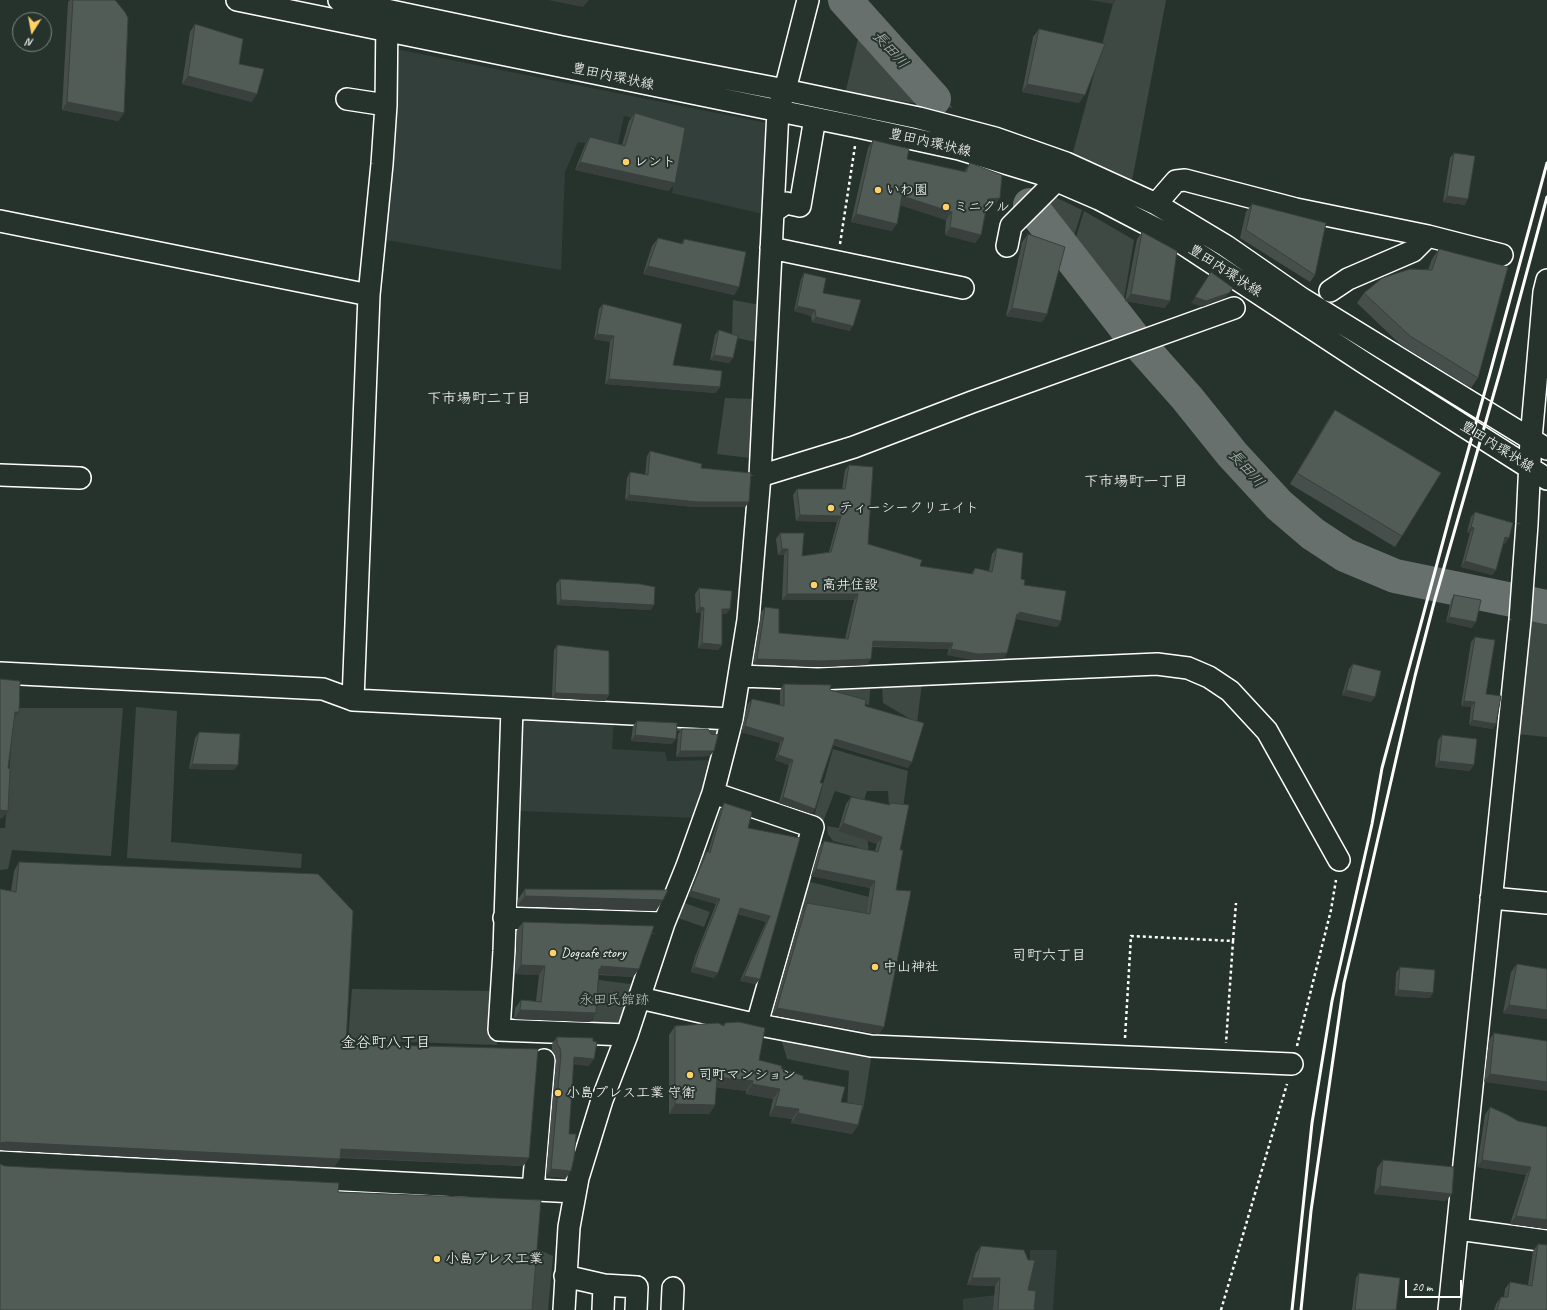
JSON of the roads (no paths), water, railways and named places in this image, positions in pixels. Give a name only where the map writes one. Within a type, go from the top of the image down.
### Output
[{"type":"street","name":"豊田内環状線","points":[[237,0],[858,127],[959,149],[1041,174],[1052,186],[1099,199],[1174,238],[1366,364],[1547,479]]},
{"type":"street","name":"豊田内環状線","points":[[339,0],[388,5],[562,47],[785,90],[919,118],[995,138],[1066,162],[1156,204],[1226,246],[1301,298],[1539,444]]},
{"type":"street","points":[[564,1310],[569,1227],[581,1165],[602,1100],[640,998],[664,924],[687,866],[713,793],[732,719],[748,620],[760,476],[778,110],[785,90],[808,0]]},
{"type":"street","points":[[353,700],[369,295],[382,164],[386,105],[388,5]]},
{"type":"street","points":[[347,99],[386,105]]},
{"type":"street","points":[[773,212],[786,203],[800,206],[816,118]]},
{"type":"street","points":[[1156,204],[1176,181],[1185,180],[1296,209],[1428,236],[1502,255]]},
{"type":"street","points":[[1007,246],[1011,226],[1052,186]]},
{"type":"street","points":[[0,221],[369,295]]},
{"type":"street","points":[[1330,291],[1348,279],[1413,251],[1428,236]]},
{"type":"street","points":[[772,248],[963,288]]},
{"type":"street","points":[[1449,1310],[1520,620],[1530,468],[1539,444],[1546,289]]},
{"type":"street","points":[[760,476],[854,447],[972,402],[1129,347],[1234,308]]},
{"type":"street","points":[[0,475],[80,478]]},
{"type":"street","points":[[740,676],[818,679],[1157,664],[1188,668],[1209,677],[1230,691],[1267,732],[1339,860]]},
{"type":"street","points":[[0,673],[323,689],[353,700],[732,719]]},
{"type":"street","points":[[512,708],[499,1030],[627,1035]]},
{"type":"street","points":[[713,793],[813,827],[757,1024]]},
{"type":"street","points":[[1491,898],[1547,903]]},
{"type":"street","points":[[504,918],[664,924]]},
{"type":"street","points":[[640,998],[757,1024],[871,1046],[1292,1064]]},
{"type":"street","points":[[533,1190],[544,1060]]},
{"type":"street","points":[[0,1162],[575,1192]]},
{"type":"street","points":[[1458,1229],[1547,1241]]},
{"type":"street","points":[[565,1276],[604,1285],[637,1287],[636,1310]]},
{"type":"street","points":[[603,1310],[604,1285]]},
{"type":"street","points":[[672,1310],[673,1288]]},
{"type":"waterway","name":"長田川","points":[[845,0],[934,99]]},
{"type":"waterway","name":"長田川","points":[[1030,205],[1132,336],[1187,398],[1232,454],[1279,505],[1313,534],[1345,555],[1395,576],[1547,607]]},
{"type":"railway","points":[[1292,1310],[1312,1123],[1332,1001],[1372,824],[1382,768],[1547,163]]},
{"type":"railway","points":[[1301,1310],[1311,1211],[1344,983],[1415,676],[1547,197]]},
{"type":"place","name":"レント","points":[[626,162]]},
{"type":"place","name":"いわ園","points":[[878,190]]},
{"type":"place","name":"ミニクル","points":[[946,207]]},
{"type":"place","name":"ティーシークリエイト","points":[[831,508]]},
{"type":"place","name":"高井住設","points":[[814,585]]},
{"type":"place","name":"Dogcafe story","points":[[553,953]]},
{"type":"place","name":"中山神社","points":[[875,967]]},
{"type":"place","name":"司町マンション","points":[[690,1075]]},
{"type":"place","name":"小島プレス工業 守衛","points":[[558,1093]]},
{"type":"place","name":"小島プレス工業","points":[[437,1259]]},
{"type":"district","name":"下市場町二丁目","points":[[479,399]]},
{"type":"district","name":"下市場町一丁目","points":[[1136,482]]},
{"type":"district","name":"司町六丁目","points":[[1049,956]]},
{"type":"district","name":"金谷町八丁目","points":[[386,1043]]},
{"type":"park label","name":"永田氏館跡","points":[[614,1000]]}]
